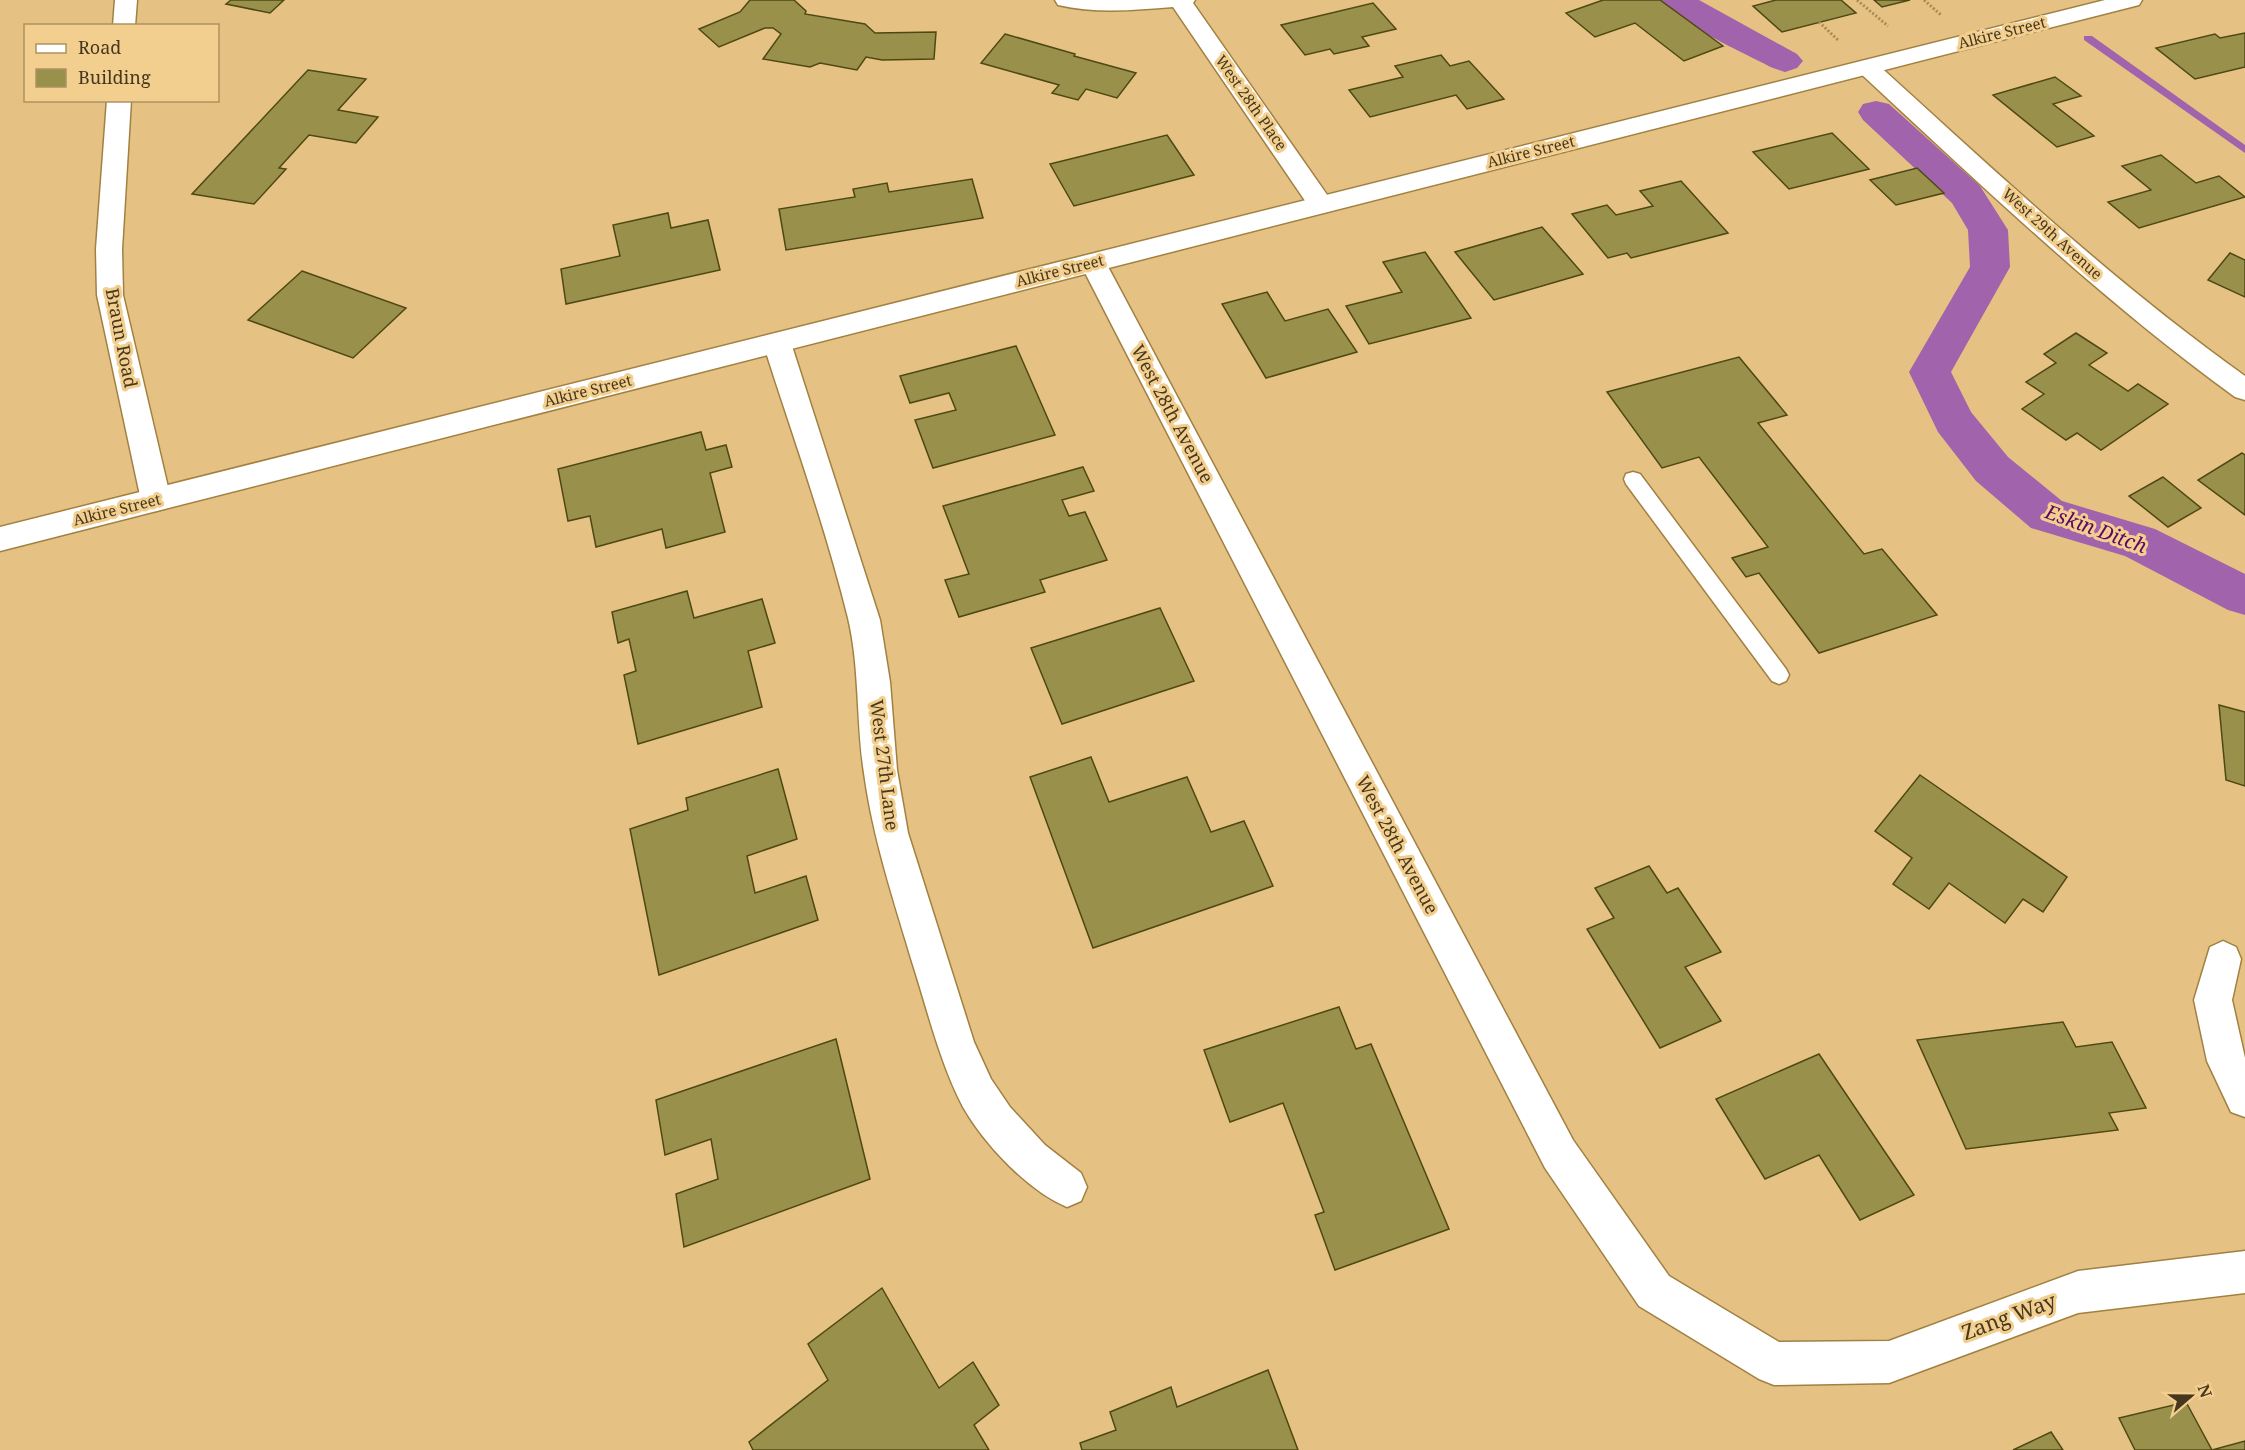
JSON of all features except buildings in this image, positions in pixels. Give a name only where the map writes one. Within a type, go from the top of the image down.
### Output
[{"type":"street","points":[[124,24],[126,0]]},
{"type":"street","points":[[1066,0],[1107,5],[1182,1]]},
{"type":"street","name":"West 28th Place","points":[[1182,1],[1321,205]]},
{"type":"street","name":"Alkire Street","points":[[0,539],[2122,1]]},
{"type":"street","name":"West 29th Avenue","points":[[1867,67],[2121,296],[2200,359],[2245,390]]},
{"type":"street","name":"Braun Road","points":[[119,102],[109,249],[110,295],[156,500]]},
{"type":"street","name":"West 28th Avenue","points":[[1093,263],[1559,1154],[1654,1291],[1774,1364]]},
{"type":"street","name":"West 27th Lane","points":[[777,343],[864,620],[874,682],[880,770],[891,833],[956,1042],[977,1094],[996,1121],[1031,1159],[1067,1187]]},
{"type":"street","points":[[2223,959],[2213,1000],[2226,1061],[2245,1098]]},
{"type":"street","name":"Zang Way","points":[[1774,1364],[1889,1362],[2078,1292],[2245,1272]]},
{"type":"lane","points":[[1633,479],[1779,675]]},
{"type":"path","points":[[1857,0],[1893,31]]},
{"type":"waterway","name":"Eskin Ditch","points":[[1677,0],[1696,13],[1785,61]]},
{"type":"waterway","points":[[2088,38],[2245,150]]},
{"type":"waterway","name":"Eskin Ditch","points":[[1876,112],[1966,195],[1988,230],[1990,267],[1930,372],[1953,421],[1992,469],[2047,515],[2139,542],[2245,596]]}]
